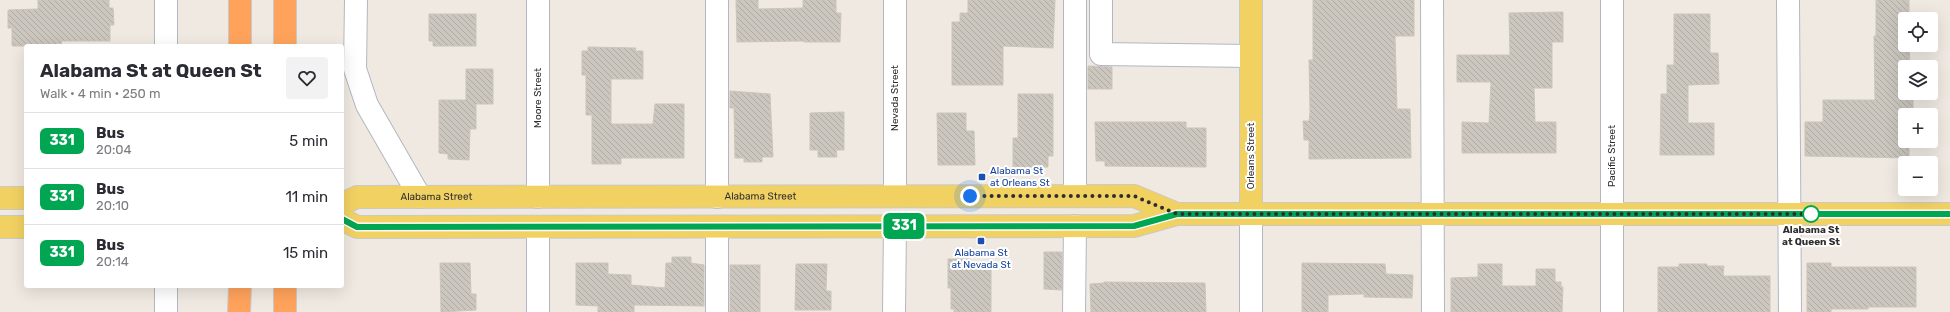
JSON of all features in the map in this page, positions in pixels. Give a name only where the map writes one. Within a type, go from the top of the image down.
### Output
[{"type":"highway","points":[[240,0],[240,44]]},
{"type":"highway","points":[[285,0],[285,44]]},
{"type":"highway","points":[[240,288],[240,312]]},
{"type":"highway","points":[[285,288],[285,312]]},
{"type":"main road","name":"Orleans Street","points":[[1251,0],[1251,214]]},
{"type":"main road","name":"Alabama Street","points":[[344,203],[357,197],[1134,196],[1177,214]]},
{"type":"main road","points":[[0,198],[24,198]]},
{"type":"main road","name":"Alabama Street","points":[[344,220],[357,227],[1134,226],[1177,214],[1950,214]]},
{"type":"main road","points":[[0,227],[24,227]]},
{"type":"street","points":[[166,0],[166,44]]},
{"type":"street","points":[[356,0],[355,69],[367,104],[420,197]]},
{"type":"street","name":"Moore Street","points":[[538,0],[538,197]]},
{"type":"street","points":[[717,0],[717,197]]},
{"type":"street","name":"Nevada Street","points":[[895,0],[895,196]]},
{"type":"street","points":[[1075,0],[1075,196]]},
{"type":"street","points":[[1101,0],[1100,54],[1251,56]]},
{"type":"street","points":[[1432,0],[1432,312]]},
{"type":"street","name":"Pacific Street","points":[[1612,0],[1612,312]]},
{"type":"street","points":[[1788,0],[1790,312]]},
{"type":"street","points":[[1075,27],[1101,27]]},
{"type":"street","name":"Orleans Street","points":[[1251,214],[1251,312]]},
{"type":"street","points":[[894,312],[895,226]]},
{"type":"street","points":[[1074,312],[1075,226]]},
{"type":"street","points":[[538,227],[538,312]]},
{"type":"street","points":[[717,227],[717,312]]},
{"type":"street","points":[[166,288],[166,312]]},
{"type":"building","points":[[38,0],[109,0],[109,8],[113,8],[114,25],[110,25],[110,41],[61,41],[62,44],[24,44],[24,46],[12,46],[12,28],[8,28],[8,10],[38,9]]},
{"type":"building","points":[[736,0],[758,0],[758,9],[803,8],[803,0],[836,0],[836,13],[841,13],[840,42],[737,42]]},
{"type":"building","points":[[968,0],[1055,0],[1053,48],[1003,46],[1003,85],[952,85],[952,22],[960,22],[960,13],[968,13]]},
{"type":"building","points":[[1313,0],[1414,0],[1414,36],[1395,36],[1397,109],[1410,109],[1411,158],[1309,159],[1309,140],[1304,140],[1303,121],[1309,121],[1310,112],[1309,60],[1313,60]]},
{"type":"building","points":[[1876,0],[1909,0],[1909,12],[1898,12],[1898,52],[1909,52],[1910,60],[1898,60],[1898,100],[1913,100],[1913,108],[1898,108],[1898,148],[1909,148],[1909,156],[1898,156],[1898,158],[1805,156],[1805,122],[1823,122],[1823,100],[1875,100],[1874,36],[1876,36]]},
{"type":"building","points":[[1563,12],[1563,42],[1552,42],[1552,88],[1534,88],[1535,122],[1556,122],[1556,153],[1462,153],[1462,122],[1489,123],[1491,82],[1457,82],[1457,55],[1510,55],[1509,13]]},
{"type":"building","points":[[429,14],[476,14],[476,46],[433,46],[433,41],[429,41]]},
{"type":"building","points":[[1674,14],[1710,14],[1710,53],[1718,53],[1719,84],[1688,85],[1688,123],[1714,123],[1714,155],[1660,155],[1661,94],[1667,94],[1667,65],[1674,65]]},
{"type":"building","points":[[588,47],[636,48],[635,51],[643,51],[643,79],[611,79],[611,124],[653,124],[655,104],[684,104],[684,158],[621,158],[621,164],[592,164],[592,115],[586,115],[586,75],[582,75],[582,51],[588,51]]},
{"type":"building","points":[[1088,66],[1112,67],[1112,89],[1088,89]]},
{"type":"building","points":[[466,69],[493,69],[493,104],[476,104],[476,129],[470,129],[469,160],[448,159],[448,154],[439,153],[439,100],[466,100]]},
{"type":"building","points":[[730,91],[770,94],[773,157],[762,157],[762,162],[744,162],[744,158],[735,158],[734,108],[730,108]]},
{"type":"building","points":[[1018,94],[1053,94],[1053,156],[1048,156],[1048,167],[1013,167],[1013,138],[1018,138]]},
{"type":"building","points":[[844,112],[844,150],[836,150],[837,157],[818,157],[818,150],[810,150],[810,113]]},
{"type":"building","points":[[937,113],[966,113],[966,131],[974,131],[975,165],[938,165]]},
{"type":"building","points":[[1095,122],[1186,122],[1186,128],[1206,128],[1206,167],[1105,166],[1105,161],[1096,161]]},
{"type":"building","points":[[1044,252],[1062,252],[1062,290],[1044,289]]},
{"type":"building","points":[[672,257],[691,257],[691,263],[704,265],[704,306],[634,305],[634,312],[598,312],[598,306],[576,305],[576,263],[608,263],[608,274],[631,275],[631,285],[665,288],[666,263],[672,263]]},
{"type":"building","points":[[948,259],[970,259],[970,263],[991,263],[991,312],[954,312],[954,309],[951,309],[951,288],[948,288]]},
{"type":"building","points":[[440,263],[470,263],[471,294],[476,294],[476,310],[441,312]]},
{"type":"building","points":[[1302,263],[1385,264],[1386,274],[1413,275],[1412,298],[1364,297],[1364,294],[1328,295],[1328,312],[1302,312]]},
{"type":"building","points":[[1807,263],[1831,263],[1831,267],[1916,267],[1916,307],[1868,307],[1868,309],[1831,309],[1831,312],[1807,312]]},
{"type":"building","points":[[796,264],[827,264],[826,291],[831,291],[831,310],[795,310]]},
{"type":"building","points":[[1478,264],[1502,264],[1502,286],[1536,286],[1536,269],[1555,269],[1555,282],[1561,282],[1561,287],[1563,287],[1562,312],[1451,312],[1451,278],[1478,277]]},
{"type":"building","points":[[1679,264],[1707,264],[1707,266],[1724,266],[1723,276],[1770,276],[1770,312],[1658,312],[1658,267],[1679,267]]},
{"type":"building","points":[[730,265],[760,265],[760,312],[730,312]]},
{"type":"building","points":[[1104,282],[1205,283],[1206,312],[1091,312],[1090,284]]},
{"type":"bus line","name":"331","points":[[344,220],[357,227],[1134,226],[1177,214],[1950,214]]},
{"type":"place","name":"Alabama St at Orleans St","points":[[982,177]]},
{"type":"place","name":"Alabama St at Queen St","points":[[1811,214]]},
{"type":"place","name":"Alabama St at Nevada St","points":[[981,241]]},
{"type":"route","points":[[970,196],[1134,196],[1177,214],[1811,214]]}]
